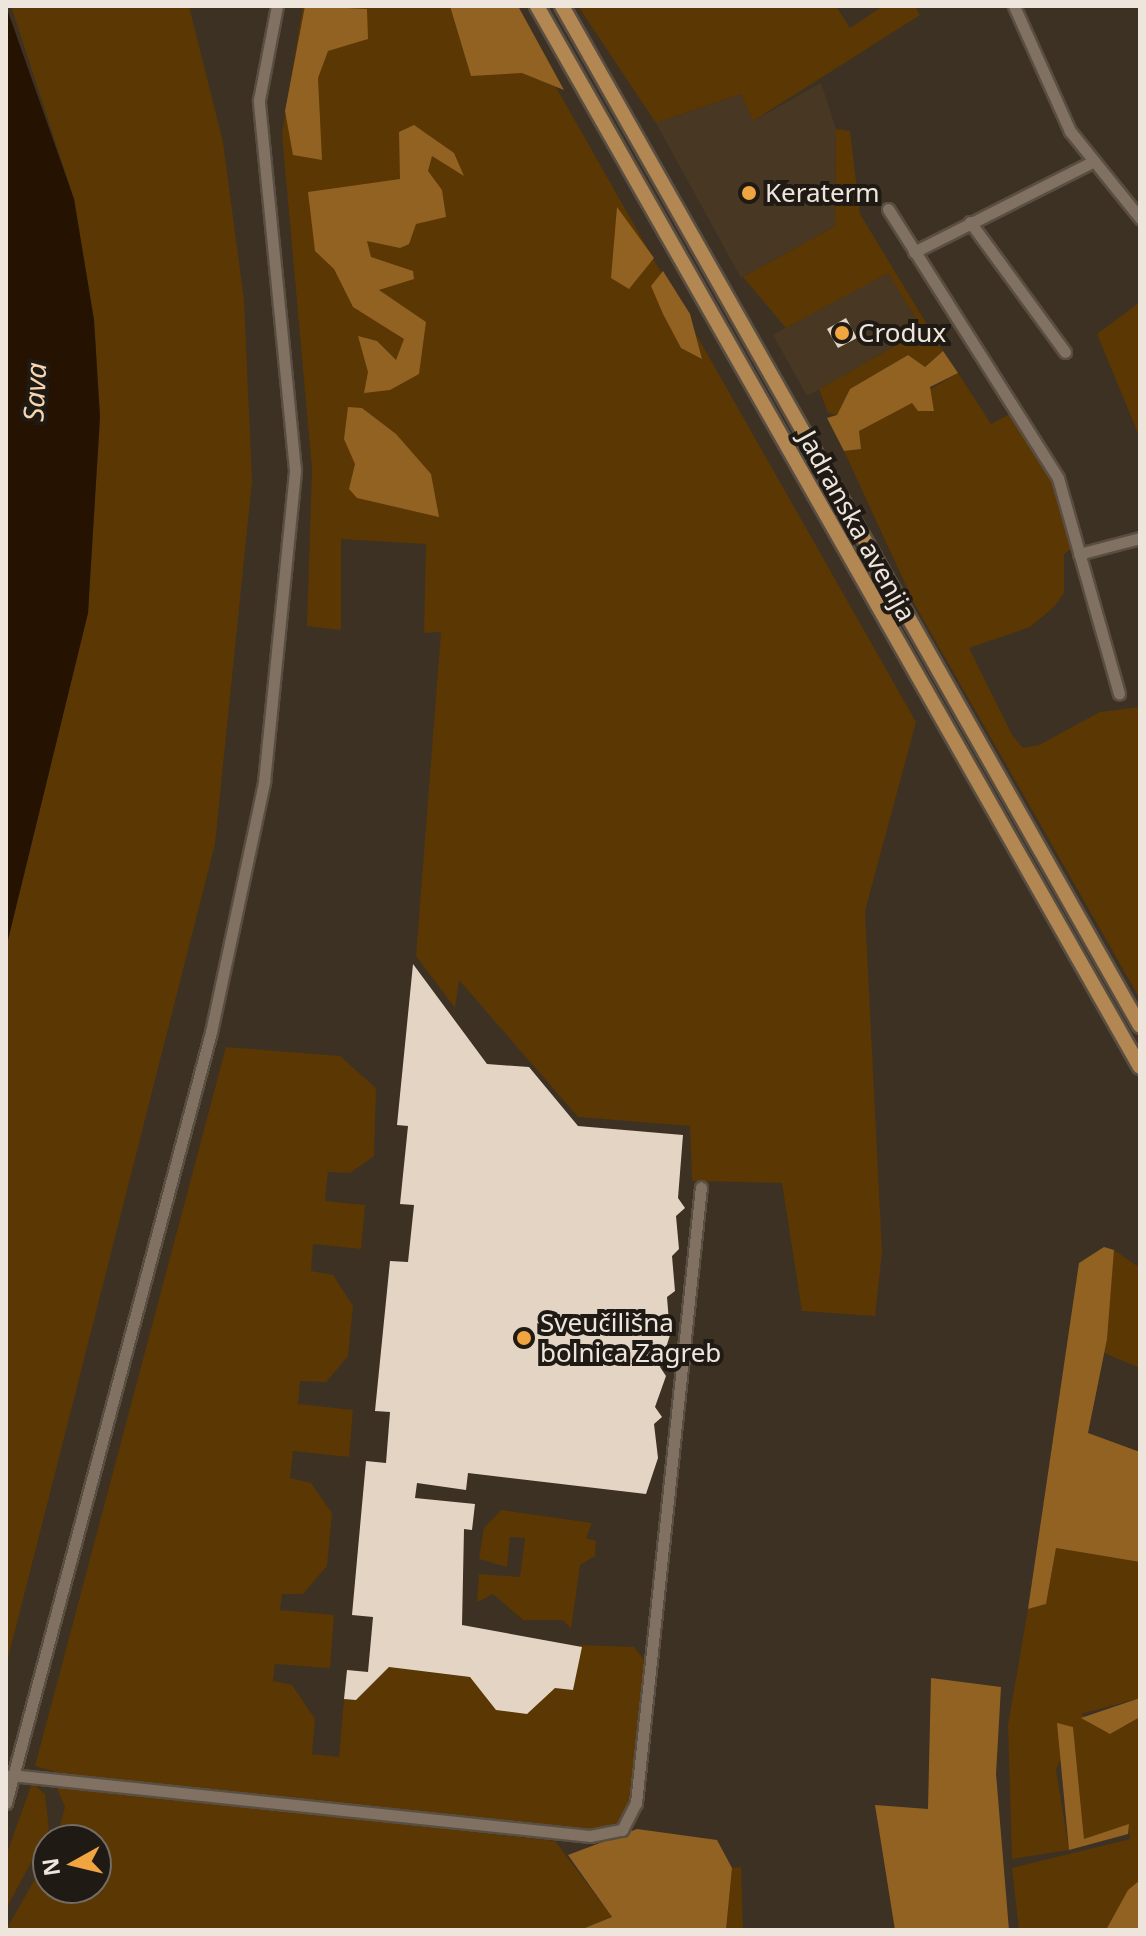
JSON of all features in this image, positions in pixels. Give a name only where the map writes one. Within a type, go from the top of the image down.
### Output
[{"type":"main road","name":"Jadranska avenija","points":[[537,6],[1140,1067]]},
{"type":"main road","name":"Jadranska avenija","points":[[562,6],[1140,1026]]},
{"type":"street","points":[[6,1803],[249,880],[264,782],[295,470],[259,100],[277,6]]},
{"type":"street","points":[[1014,6],[1053,99],[1092,162],[1140,218]]},
{"type":"street","points":[[914,252],[1092,162]]},
{"type":"street","points":[[888,209],[1006,402],[1058,478],[1119,694]]},
{"type":"street","points":[[970,222],[1065,352]]},
{"type":"street","points":[[1079,554],[1140,538]]},
{"type":"street","points":[[11,1775],[590,1836],[622,1830],[636,1803],[701,1187]]},
{"type":"shaded area","points":[[11,6],[189,6],[223,142],[244,300],[252,481],[215,844],[6,1666],[6,948],[88,613],[100,417],[94,320],[74,199]]},
{"type":"shaded area","points":[[303,6],[510,6],[916,722],[865,911],[882,1252],[875,1316],[802,1311],[782,1183],[692,1181],[690,1126],[578,1117],[459,980],[455,1008],[416,956],[441,632],[424,633],[426,544],[341,539],[341,630],[307,626],[312,469],[282,134]]},
{"type":"shaded area","points":[[305,6],[367,9],[368,39],[328,51],[318,78],[322,160],[293,155],[285,111]]},
{"type":"shaded area","points":[[450,6],[518,6],[564,90],[522,73],[471,76]]},
{"type":"shaded area","points":[[578,6],[836,6],[850,28],[883,6],[915,6],[920,15],[753,121],[741,94],[656,123]]},
{"type":"shaded area","points":[[821,83],[836,129],[835,226],[741,278],[656,123],[741,94],[753,121]]},
{"type":"shaded area","points":[[414,125],[454,153],[464,176],[432,156],[428,171],[442,190],[446,217],[416,224],[409,244],[400,248],[367,241],[371,257],[413,271],[414,279],[379,290],[426,322],[419,374],[390,390],[364,393],[368,372],[358,336],[377,341],[396,360],[404,339],[353,307],[334,269],[315,251],[308,192],[400,179],[399,132]]},
{"type":"shaded area","points":[[836,129],[850,131],[860,214],[943,351],[924,367],[908,355],[850,389],[837,415],[828,413],[819,389],[923,330],[888,273],[786,328],[743,277],[835,226]]},
{"type":"shaded area","points":[[617,207],[654,258],[629,289],[611,278]]},
{"type":"shaded area","points":[[663,271],[690,314],[702,359],[681,348],[663,314],[651,286]]},
{"type":"shaded area","points":[[888,272],[923,330],[807,396],[773,335]]},
{"type":"shaded area","points":[[1140,302],[1140,438],[1097,334]]},
{"type":"shaded area","points":[[943,351],[958,373],[930,387],[934,411],[918,411],[912,403],[859,431],[861,449],[844,451],[827,418],[837,415],[850,389],[908,355],[925,367]]},
{"type":"shaded area","points":[[958,373],[991,424],[1010,414],[1047,468],[1074,547],[1064,554],[1064,593],[1054,607],[1030,627],[969,648],[1012,735],[1023,748],[1039,745],[1100,712],[1140,707],[1140,999],[915,605],[844,451],[861,449],[859,431]]},
{"type":"shaded area","points":[[348,407],[362,408],[396,434],[431,474],[439,517],[357,498],[349,489],[355,464],[344,439]]},
{"type":"shaded area","points":[[226,1047],[340,1056],[376,1088],[374,1156],[350,1173],[328,1172],[325,1201],[365,1205],[361,1249],[313,1244],[311,1271],[333,1275],[353,1306],[348,1356],[326,1382],[300,1381],[298,1404],[353,1410],[349,1457],[293,1451],[290,1478],[311,1483],[332,1513],[327,1566],[303,1594],[282,1594],[280,1610],[334,1615],[330,1668],[275,1664],[273,1681],[292,1685],[315,1719],[312,1754],[339,1757],[344,1699],[356,1700],[389,1667],[573,1690],[580,1645],[634,1647],[646,1662],[634,1783],[622,1822],[589,1830],[88,1781],[35,1766]]},
{"type":"shaded area","points":[[1104,1247],[1114,1250],[1107,1339],[1088,1433],[1140,1452],[1140,1562],[1056,1548],[1046,1604],[1028,1609],[1079,1263]]},
{"type":"shaded area","points":[[1114,1250],[1140,1268],[1140,1368],[1104,1353]]},
{"type":"shaded area","points":[[501,1510],[592,1523],[586,1538],[596,1541],[595,1556],[580,1565],[571,1629],[563,1620],[523,1620],[493,1594],[477,1602],[479,1574],[520,1577],[525,1538],[510,1537],[507,1567],[479,1559],[484,1528]]},
{"type":"shaded area","points":[[1056,1548],[1140,1562],[1140,1698],[1081,1714],[1110,1734],[1140,1717],[1140,1880],[1106,1930],[1019,1930],[1012,1868],[1130,1839],[1128,1825],[1084,1840],[1073,1727],[1056,1770],[1069,1850],[1012,1859],[1008,1725],[1028,1609],[1046,1604]]},
{"type":"shaded area","points":[[931,1678],[1001,1687],[996,1774],[1009,1930],[895,1930],[875,1805],[928,1809]]},
{"type":"shaded area","points":[[1140,1698],[1140,1717],[1110,1734],[1081,1718]]},
{"type":"shaded area","points":[[1057,1723],[1073,1727],[1084,1839],[1129,1824],[1128,1834],[1069,1850]]},
{"type":"shaded area","points":[[32,1783],[45,1794],[48,1824],[32,1824],[32,1861],[6,1909],[6,1856]]},
{"type":"shaded area","points":[[56,1786],[555,1841],[612,1917],[580,1930],[6,1930],[32,1884],[32,1904],[112,1904],[112,1824],[60,1824],[65,1807]]},
{"type":"shaded area","points":[[637,1829],[717,1840],[732,1868],[726,1930],[580,1930],[612,1917],[568,1855]]},
{"type":"shaded area","points":[[741,1867],[743,1930],[726,1930],[732,1868]]},
{"type":"shaded area","points":[[1140,1880],[1140,1930],[1106,1930],[1128,1890]]},
{"type":"water","name":"Sava","points":[[6,6],[74,199],[94,320],[100,417],[88,613],[6,948]]},
{"type":"building","name":"Crodux","points":[[846,318],[857,338],[838,348],[827,329]]},
{"type":"building","name":"Sveučilišna bolnica Zagreb","points":[[413,964],[487,1064],[529,1067],[578,1126],[683,1135],[678,1198],[685,1208],[676,1216],[679,1249],[672,1256],[675,1291],[667,1297],[670,1335],[660,1367],[666,1376],[655,1407],[662,1417],[654,1424],[658,1458],[646,1494],[468,1473],[466,1490],[417,1483],[415,1498],[475,1504],[472,1530],[464,1529],[462,1625],[582,1647],[573,1690],[555,1688],[527,1714],[496,1710],[470,1677],[389,1667],[356,1700],[344,1699],[347,1670],[368,1672],[373,1617],[352,1615],[366,1461],[386,1463],[390,1412],[375,1411],[390,1261],[408,1262],[414,1205],[400,1204],[408,1126],[397,1125]]},
{"type":"place","name":"Keraterm","points":[[749,193]]},
{"type":"place","name":"Crodux","points":[[842,333]]},
{"type":"place","name":"Sveučilišna bolnica Zagreb","points":[[524,1338]]}]
